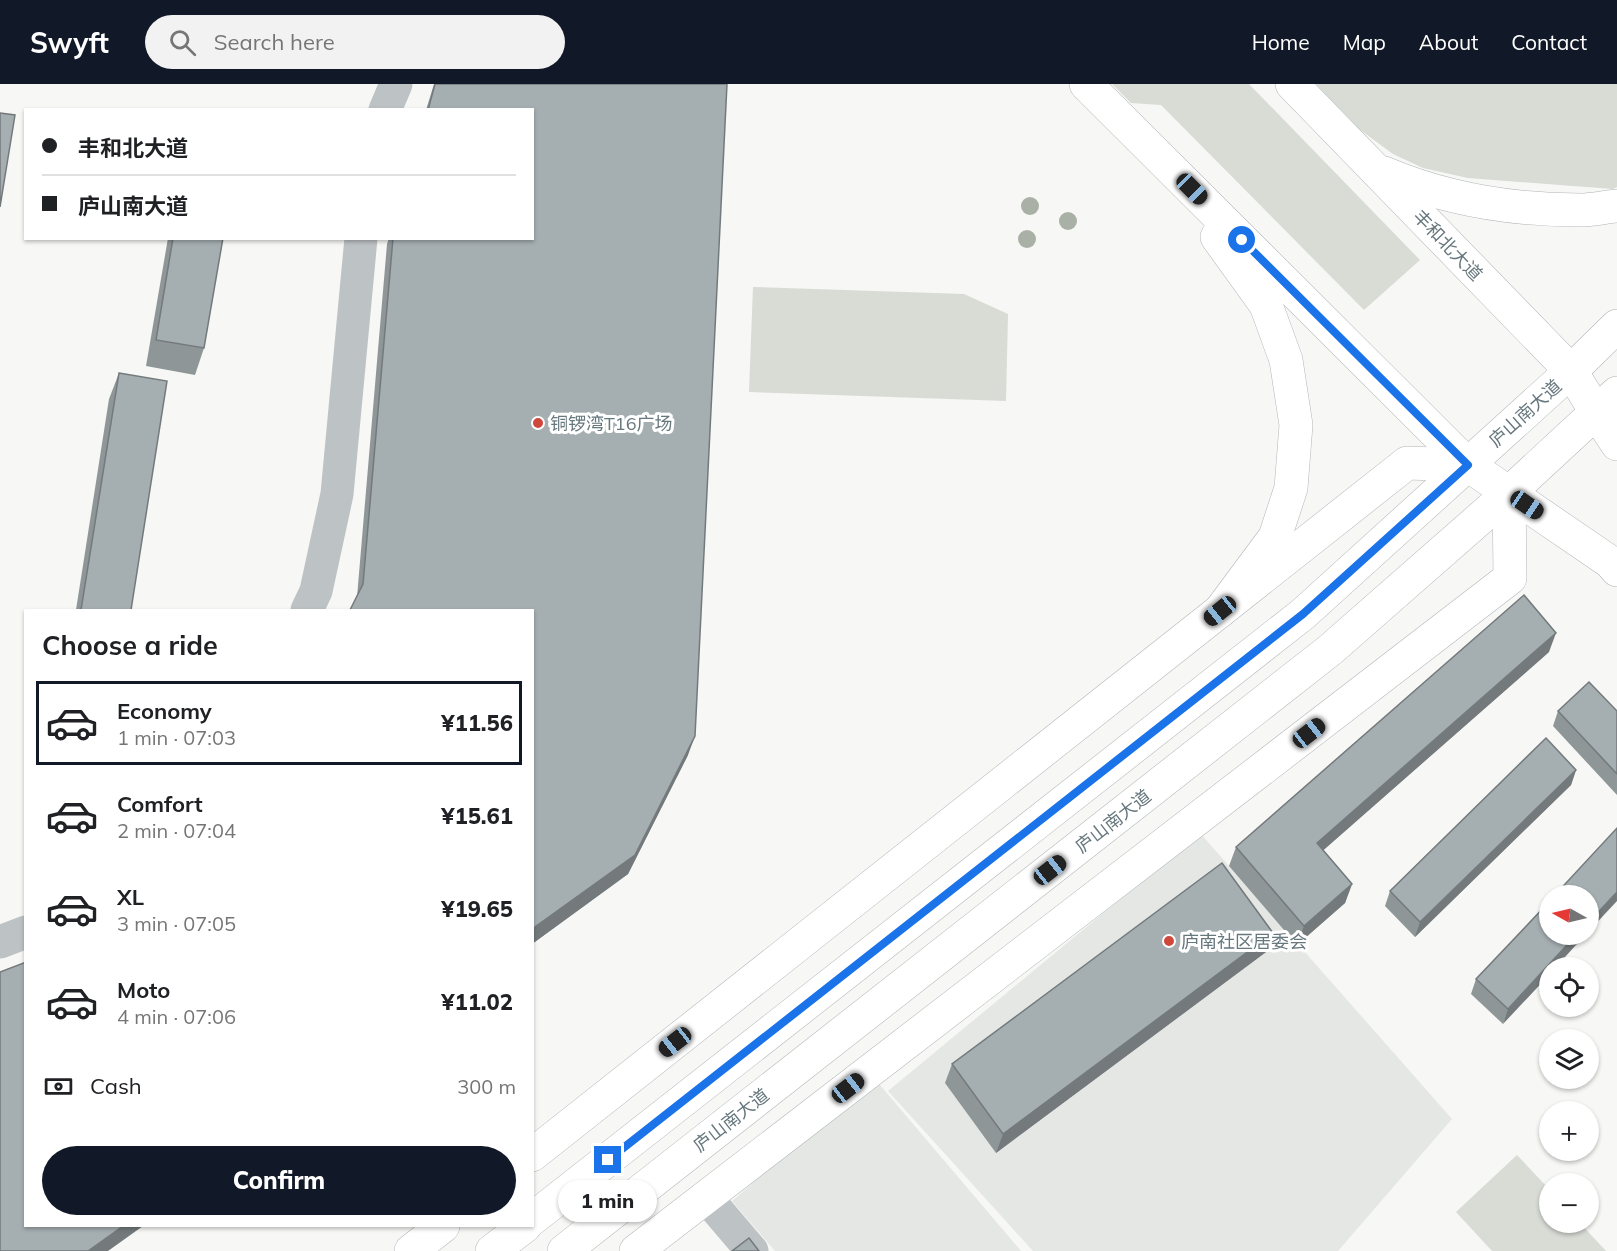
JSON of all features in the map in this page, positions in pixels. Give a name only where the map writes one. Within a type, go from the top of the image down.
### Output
[{"type":"main road","points":[[1086,84],[1468,465],[1610,562],[1617,570]]},
{"type":"main road","name":"丰和北大道","points":[[1292,84],[1571,371],[1607,402],[1617,444]]},
{"type":"main road","points":[[1158,156],[1266,304],[1286,360],[1296,424],[1291,488],[1275,537],[1220,611]]},
{"type":"main road","points":[[1375,170],[1453,197],[1517,206],[1581,211],[1617,206]]},
{"type":"main road","name":"庐山南大道","points":[[534,1218],[1303,614],[1571,371],[1617,326]]},
{"type":"main road","name":"庐山南大道","points":[[564,1251],[1330,650],[1509,493],[1607,402]]},
{"type":"main road","points":[[534,1153],[1407,463],[1468,465]]},
{"type":"main road","points":[[636,1251],[1510,578],[1509,493]]},
{"type":"main road","points":[[411,1251],[442,1227]]},
{"type":"main road","points":[[492,1251],[524,1227]]},
{"type":"street","points":[[386,108],[396,84]]},
{"type":"street","points":[[307,609],[316,591],[337,494],[361,240]]},
{"type":"street","points":[[0,942],[24,933]]},
{"type":"street","points":[[706,1197],[752,1251]]},
{"type":"shaded area","points":[[1112,84],[1249,84],[1420,260],[1364,310],[1161,105],[1131,103]]},
{"type":"shaded area","points":[[1316,84],[1617,84],[1617,187],[1613,189],[1468,178],[1423,168],[1393,154],[1359,129]]},
{"type":"shaded area","points":[[753,287],[964,294],[1008,314],[1006,401],[749,392]]},
{"type":"shaded area","points":[[1200,833],[1452,1119],[1338,1251],[1033,1251],[888,1091]]},
{"type":"shaded area","points":[[874,1078],[1021,1251],[775,1251],[732,1201]]},
{"type":"shaded area","points":[[1517,1155],[1539,1178],[1539,1233],[1589,1233],[1606,1251],[1492,1251],[1456,1212]]},
{"type":"building","name":"铜锣湾T16广场","points":[[435,84],[727,84],[695,736],[635,855],[534,928],[534,609],[350,609],[363,584],[393,240],[534,240],[534,108],[429,108]]},
{"type":"building","points":[[0,113],[15,115],[0,207]]},
{"type":"building","points":[[173,240],[223,240],[204,348],[156,340]]},
{"type":"building","points":[[119,373],[167,381],[131,609],[81,609]]},
{"type":"building","points":[[1524,595],[1556,633],[1317,843],[1352,884],[1304,926],[1236,847]]},
{"type":"building","points":[[1589,682],[1617,711],[1617,774],[1558,711]]},
{"type":"building","points":[[1546,738],[1576,770],[1420,922],[1390,891]]},
{"type":"building","points":[[1617,828],[1617,892],[1599,911],[1599,885],[1564,885]]},
{"type":"building","points":[[1222,863],[1273,933],[1003,1134],[952,1064]]},
{"type":"building","points":[[1539,913],[1539,945],[1567,945],[1556,957],[1539,957],[1539,975],[1508,1009],[1476,979]]},
{"type":"building","points":[[24,963],[24,1227],[122,1227],[88,1251],[0,1251],[0,972]]},
{"type":"building","points":[[749,1238],[759,1251],[732,1251]]},
{"type":"place","name":"铜锣湾T16广场","points":[[538,423]]},
{"type":"place","name":"庐南社区居委会","points":[[1169,941]]},
{"type":"route","points":[[608,1160],[1303,614],[1468,465],[1242,240]]}]
